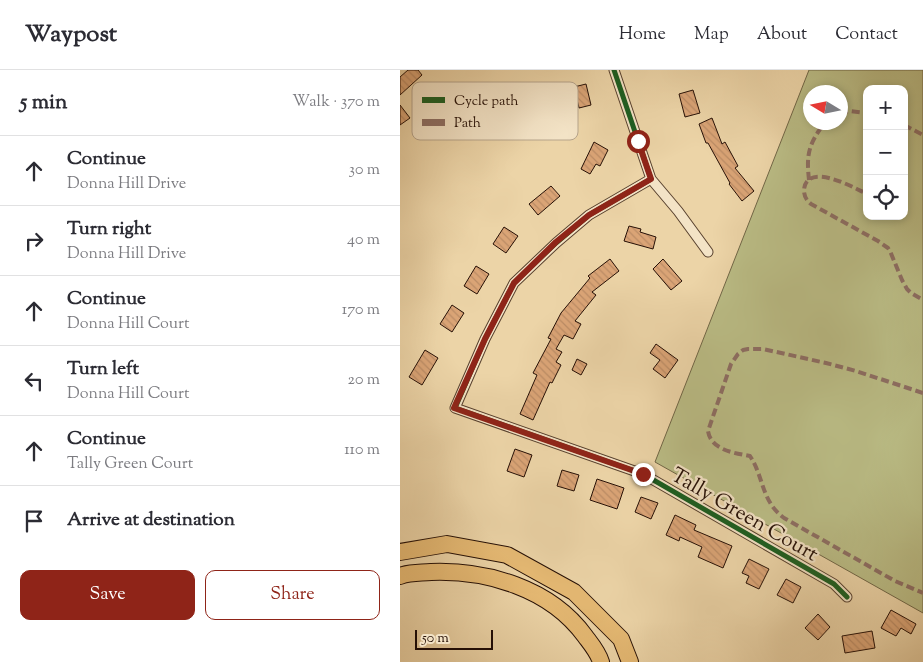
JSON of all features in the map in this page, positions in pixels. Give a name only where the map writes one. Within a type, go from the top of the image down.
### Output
[{"type":"highway","points":[[400,552],[447,544],[507,554],[574,592],[621,639],[630,662]]},
{"type":"highway","points":[[400,576],[453,572],[476,574],[520,586],[551,602],[577,626],[599,655],[601,662]]},
{"type":"street","points":[[614,70],[651,179],[678,211],[708,252]]},
{"type":"street","name":"Tally Green Court","points":[[651,179],[589,215],[514,283],[485,339],[454,408],[643,474],[834,584],[846,597]]},
{"type":"green space","points":[[809,70],[923,70],[923,613],[655,462],[803,85],[803,130],[848,130],[848,85],[803,85]]},
{"type":"building","points":[[408,70],[418,70],[422,75],[412,82],[400,95],[400,77]]},
{"type":"building","points":[[586,84],[591,105],[579,108],[578,86]]},
{"type":"building","points":[[693,90],[700,113],[685,117],[679,94]]},
{"type":"building","points":[[400,105],[410,118],[400,125]]},
{"type":"building","points":[[712,118],[722,144],[725,142],[738,166],[735,168],[754,191],[742,201],[729,184],[708,143],[706,143],[699,124]]},
{"type":"building","points":[[594,142],[608,150],[600,166],[596,164],[590,174],[581,169]]},
{"type":"building","points":[[551,186],[560,196],[538,215],[529,204]]},
{"type":"building","points":[[629,226],[641,229],[640,232],[656,237],[653,249],[624,241]]},
{"type":"building","points":[[504,227],[518,236],[506,253],[493,244]]},
{"type":"building","points":[[610,259],[619,271],[592,292],[596,295],[575,321],[581,324],[573,339],[564,335],[556,349],[562,352],[556,362],[561,365],[552,383],[550,382],[533,420],[520,414],[537,375],[533,373],[551,339],[548,338],[561,313],[590,278],[588,276]]},
{"type":"building","points":[[663,259],[682,281],[671,290],[653,269]]},
{"type":"building","points":[[476,266],[489,274],[477,294],[464,286]]},
{"type":"building","points":[[452,305],[464,313],[452,332],[440,324]]},
{"type":"building","points":[[656,344],[678,360],[665,378],[653,369],[660,360],[650,353]]},
{"type":"building","points":[[425,350],[438,358],[422,385],[409,377]]},
{"type":"building","points":[[577,359],[587,364],[581,375],[572,370]]},
{"type":"building","points":[[515,449],[532,455],[524,477],[507,471]]},
{"type":"building","points":[[562,470],[579,475],[574,491],[557,486]]},
{"type":"building","points":[[597,479],[624,488],[617,509],[590,500]]},
{"type":"building","points":[[641,497],[658,503],[651,519],[635,512]]},
{"type":"building","points":[[675,515],[696,525],[694,530],[732,546],[723,568],[698,557],[702,547],[680,537],[679,541],[666,535]]},
{"type":"building","points":[[749,559],[769,569],[759,589],[746,583],[749,576],[742,573]]},
{"type":"building","points":[[786,579],[801,587],[793,603],[777,595]]},
{"type":"building","points":[[891,610],[916,624],[911,634],[901,628],[896,636],[881,628]]},
{"type":"building","points":[[818,614],[830,627],[818,640],[805,628]]},
{"type":"building","points":[[872,631],[875,648],[845,653],[842,636]]},
{"type":"marked path","points":[[848,111],[863,113]]},
{"type":"marked path","points":[[908,127],[923,135]]},
{"type":"marked path","points":[[809,180],[808,163],[810,149],[820,130]]},
{"type":"marked path","points":[[863,192],[840,181],[820,177],[812,178],[807,182],[804,190],[804,194],[811,204],[888,248],[907,289],[923,300]]},
{"type":"marked path","points":[[923,393],[826,363],[763,349],[748,349],[738,354],[731,364],[708,431],[714,442],[724,450],[750,456],[771,504],[784,518],[895,581],[923,593]]},
{"type":"cycle path","points":[[614,70],[651,179],[589,215],[514,283],[485,339],[455,408],[643,474],[834,584],[847,597]]},
{"type":"route","points":[[638,141],[651,179],[589,215],[556,242],[514,283],[485,339],[454,408],[643,474]]}]
